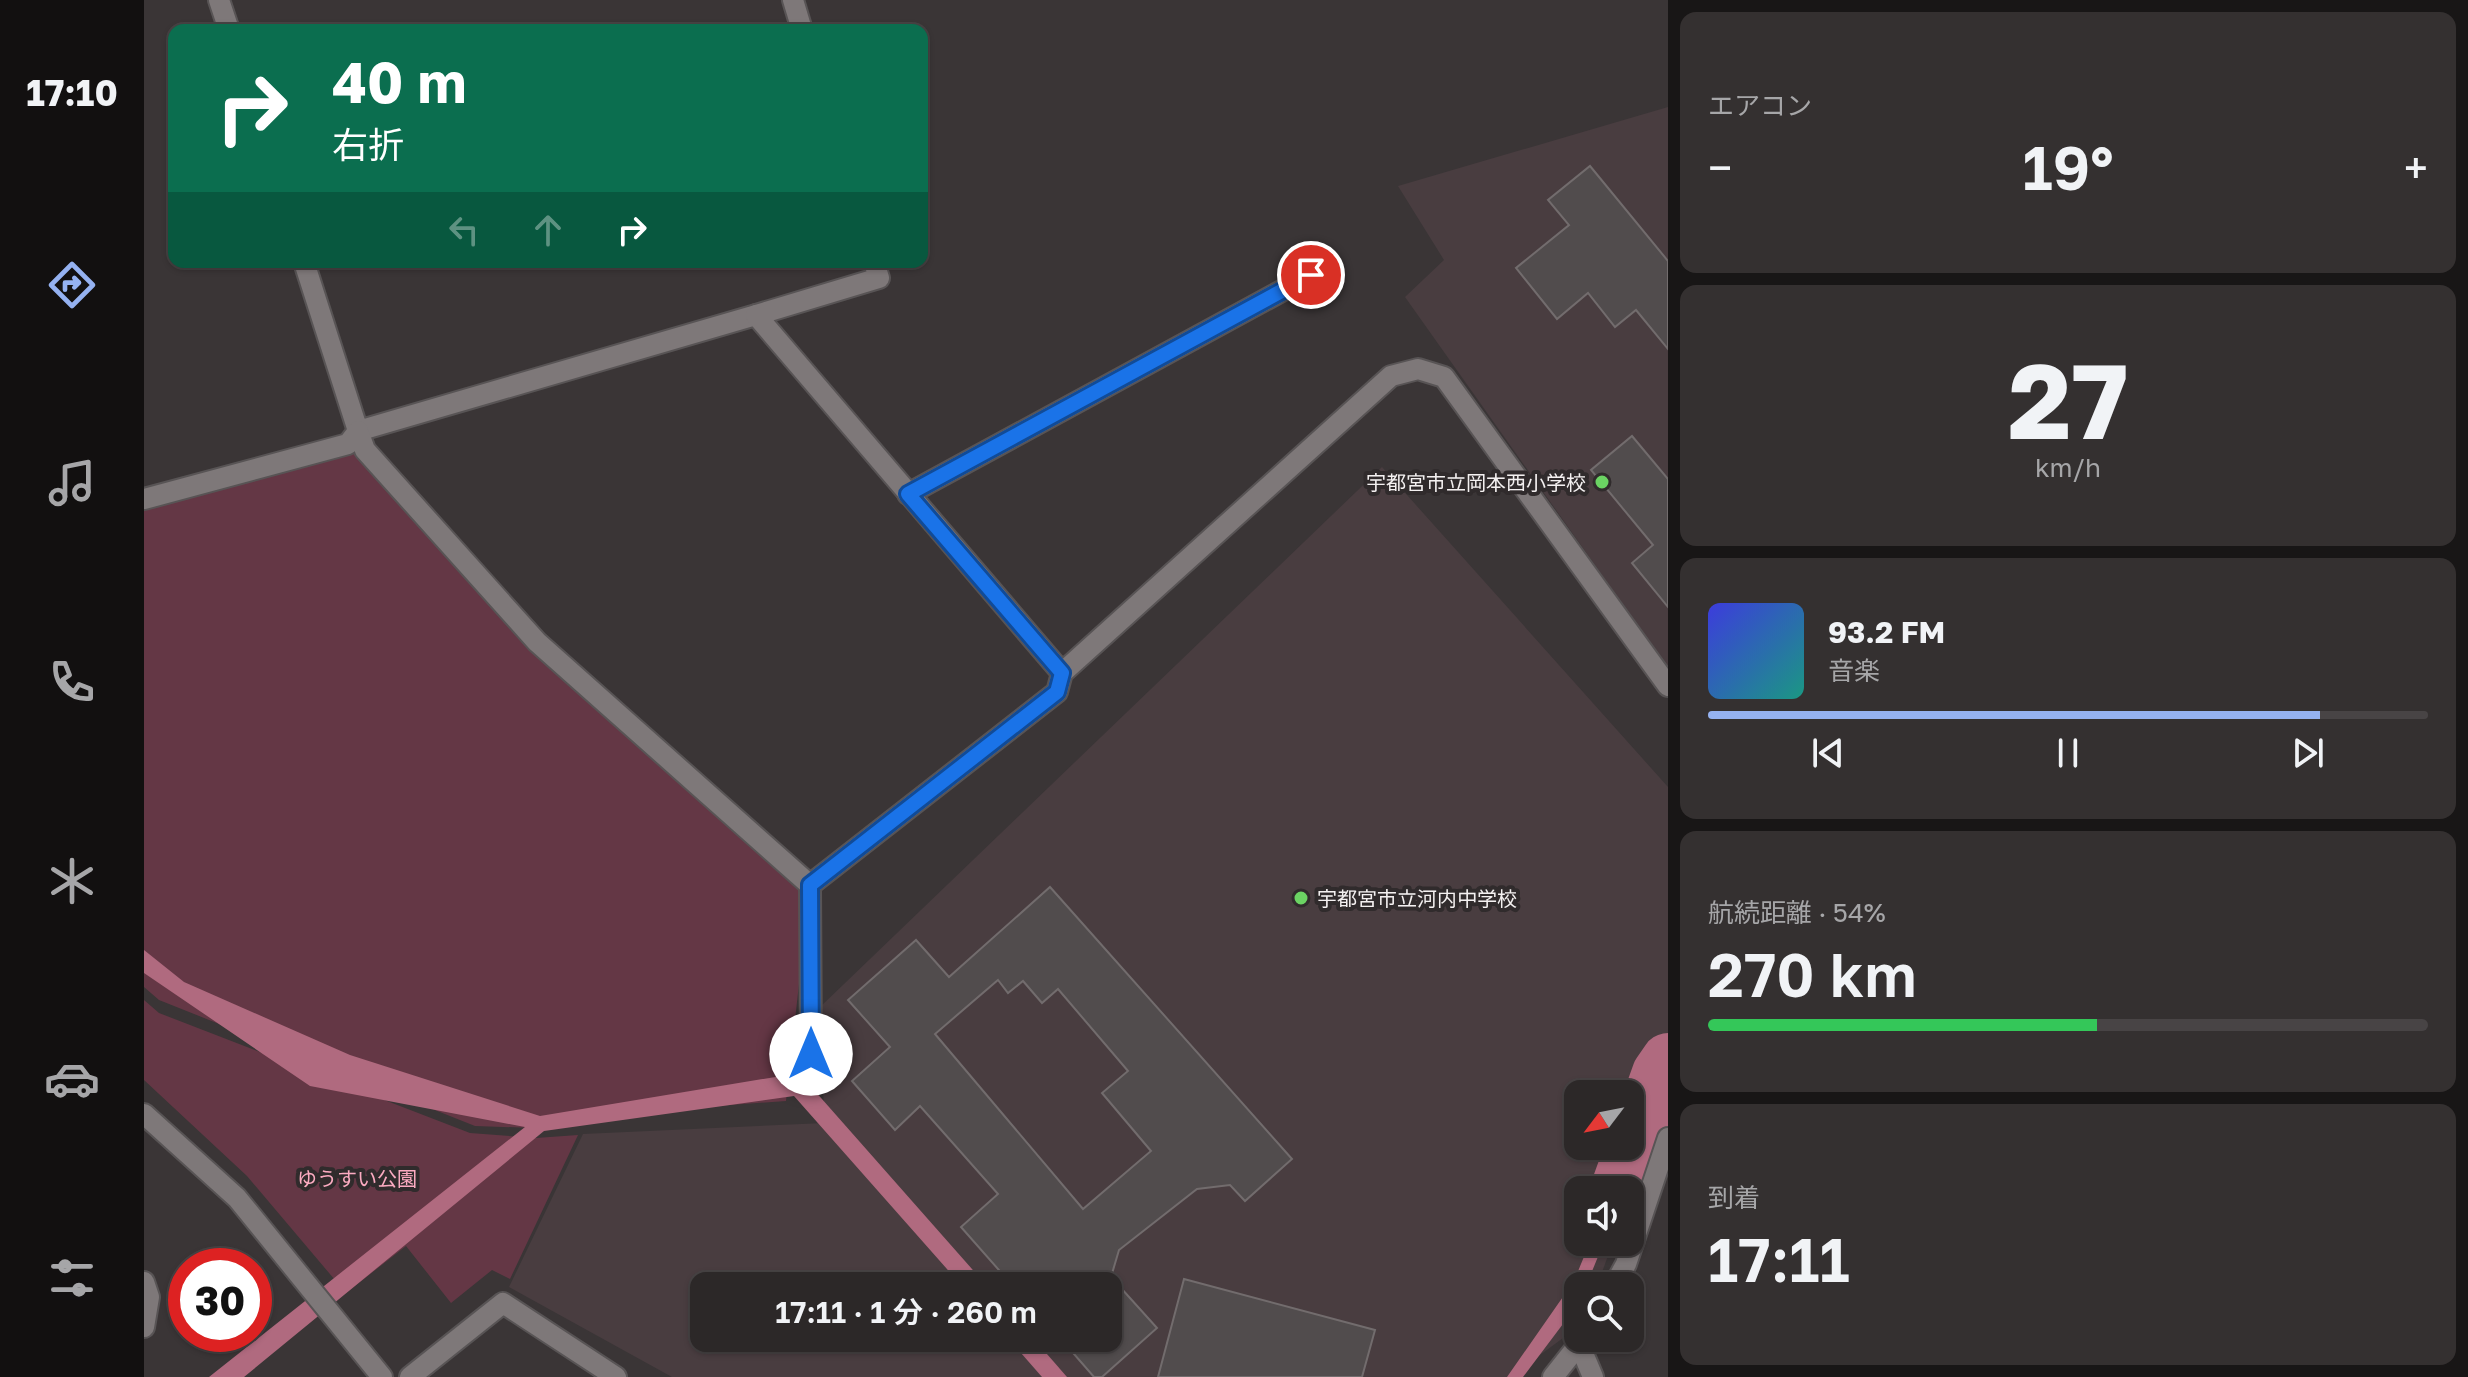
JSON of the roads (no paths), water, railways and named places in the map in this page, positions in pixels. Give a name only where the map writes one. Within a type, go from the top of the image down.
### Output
[{"type":"street","points":[[219,0],[227,24]]},
{"type":"street","points":[[793,0],[800,24]]},
{"type":"street","points":[[306,268],[365,450],[537,642],[810,885],[811,1054]]},
{"type":"street","points":[[144,499],[348,444],[358,431],[879,278],[876,268]]},
{"type":"street","points":[[908,494],[1311,275]]},
{"type":"street","points":[[756,315],[1062,673]]},
{"type":"street","points":[[810,885],[1057,692],[1062,673],[1391,376],[1418,369],[1444,377],[1668,686]]},
{"type":"street","points":[[144,1114],[237,1198],[382,1377]]},
{"type":"street","points":[[1622,1272],[1668,1138]]},
{"type":"street","points":[[144,1282],[149,1297],[144,1327]]},
{"type":"street","points":[[410,1377],[503,1303],[616,1377]]},
{"type":"street","points":[[1553,1377],[1574,1352]]},
{"type":"street","points":[[1585,1352],[1593,1377]]},
{"type":"waterway","points":[[1622,1176],[1659,1073],[1668,1060]]},
{"type":"place","name":"宇都宮市立岡本西小学校","points":[[1602,482]]},
{"type":"place","name":"宇都宮市立河内中学校","points":[[1301,898]]},
{"type":"park label","name":"ゆうすい公園","points":[[357,1178]]}]
